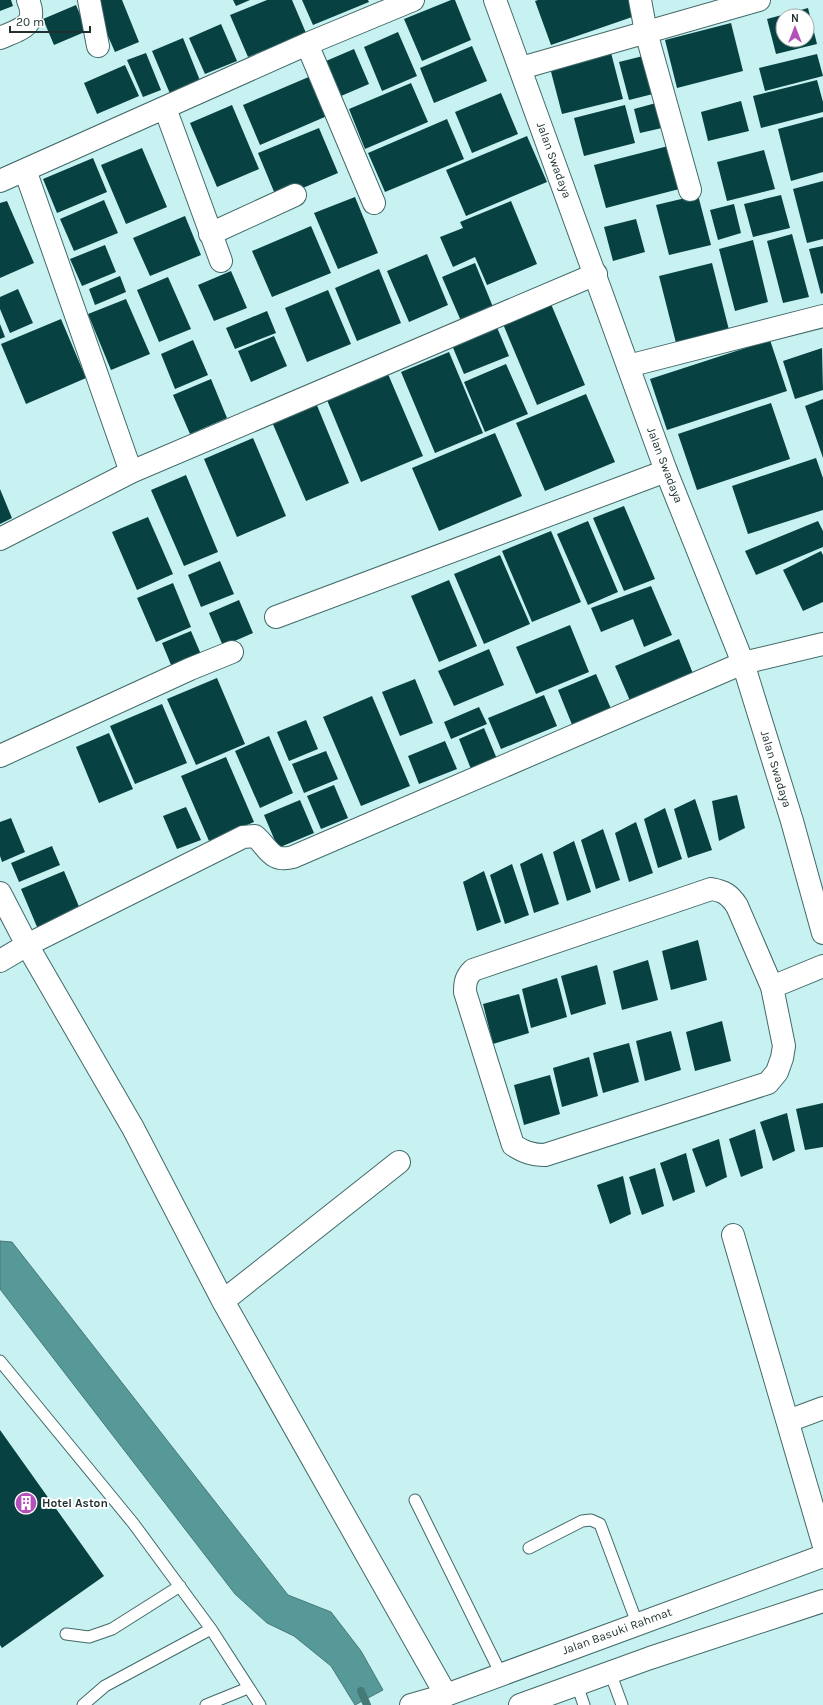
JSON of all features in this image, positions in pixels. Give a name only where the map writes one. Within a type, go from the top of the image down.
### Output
[{"type":"main road","points":[[0,38],[27,24],[32,16],[28,0]]},
{"type":"main road","points":[[89,0],[98,46]]},
{"type":"main road","points":[[0,181],[307,44],[413,0]]},
{"type":"main road","name":"Jalan Swadaya","points":[[495,0],[596,274],[666,471],[743,663],[792,821],[823,933]]},
{"type":"main road","points":[[640,0],[646,32],[690,190]]},
{"type":"main road","points":[[521,68],[759,0]]},
{"type":"main road","points":[[307,44],[374,203]]},
{"type":"main road","points":[[165,108],[221,261]]},
{"type":"main road","points":[[25,170],[131,472]]},
{"type":"main road","points":[[210,234],[295,195]]},
{"type":"main road","points":[[0,540],[131,472],[596,274]]},
{"type":"main road","points":[[628,366],[823,316]]},
{"type":"main road","points":[[276,617],[666,471]]},
{"type":"main road","points":[[0,961],[27,945],[243,837],[255,836],[276,858],[281,860],[293,857],[743,663],[823,644]]},
{"type":"main road","points":[[0,756],[190,669],[232,652]]},
{"type":"main road","points":[[711,889],[721,890],[730,896],[737,906],[772,987],[784,1046],[777,1072],[768,1083],[545,1155],[534,1155],[522,1151],[514,1145],[465,992],[467,976],[473,970],[711,889]]},
{"type":"main road","points":[[0,893],[27,945],[134,1128],[223,1301],[446,1695]]},
{"type":"main road","points":[[772,987],[823,966]]},
{"type":"main road","points":[[223,1301],[400,1162]]},
{"type":"main road","points":[[732,1235],[823,1543]]},
{"type":"main road","points":[[788,1421],[823,1408]]},
{"type":"main road","name":"Jalan Basuki Rahmat","points":[[411,1705],[446,1695],[823,1556]]},
{"type":"main road","points":[[520,1705],[610,1672],[823,1601]]},
{"type":"lane","points":[[0,1361],[134,1523],[211,1629],[260,1705]]},
{"type":"lane","points":[[415,1500],[501,1674]]},
{"type":"lane","points":[[529,1548],[582,1521],[591,1520],[600,1524],[637,1624]]},
{"type":"lane","points":[[66,1634],[89,1637],[112,1629],[180,1586]]},
{"type":"lane","points":[[83,1705],[105,1686],[211,1629]]},
{"type":"lane","points":[[610,1672],[622,1705]]},
{"type":"lane","points":[[576,1685],[584,1705]]},
{"type":"lane","points":[[206,1705],[248,1688]]},
{"type":"water","points":[[0,1241],[12,1242],[288,1595],[331,1612],[361,1651],[383,1690],[355,1705],[331,1666],[294,1636],[267,1623],[235,1594],[0,1289]]},
{"type":"building","points":[[0,0],[11,0],[13,6],[0,11]]},
{"type":"building","points":[[92,0],[122,0],[139,42],[115,52]]},
{"type":"building","points":[[233,0],[250,0],[236,6]]},
{"type":"building","points":[[267,0],[292,0],[306,33],[248,57],[230,15]]},
{"type":"building","points":[[302,0],[368,0],[369,2],[313,25]]},
{"type":"building","points":[[451,0],[455,0],[471,40],[422,61],[404,19]]},
{"type":"building","points":[[632,0],[638,15],[551,45],[535,1]]},
{"type":"building","points":[[76,5],[87,31],[54,45],[43,19]]},
{"type":"building","points":[[775,17],[775,48],[801,48],[776,54],[767,19]]},
{"type":"building","points":[[731,23],[743,71],[677,88],[665,40]]},
{"type":"building","points":[[221,24],[237,61],[205,74],[189,38]]},
{"type":"building","points":[[398,32],[417,76],[382,91],[364,47]]},
{"type":"building","points":[[183,38],[201,83],[171,96],[152,51]]},
{"type":"building","points":[[472,46],[487,81],[434,103],[420,68]]},
{"type":"building","points":[[354,49],[369,84],[341,96],[326,61]]},
{"type":"building","points":[[610,49],[623,99],[562,114],[549,64]]},
{"type":"building","points":[[146,53],[161,90],[143,97],[127,60]]},
{"type":"building","points":[[651,54],[661,92],[629,100],[619,62]]},
{"type":"building","points":[[817,54],[823,76],[765,91],[759,68]]},
{"type":"building","points":[[125,65],[139,96],[97,114],[84,83]]},
{"type":"building","points":[[311,76],[327,116],[260,145],[243,105]]},
{"type":"building","points":[[817,80],[823,102],[823,112],[761,128],[753,96]]},
{"type":"building","points":[[411,83],[428,122],[365,149],[349,109]]},
{"type":"building","points":[[501,93],[518,134],[472,153],[455,112]]},
{"type":"building","points":[[741,101],[749,131],[708,141],[701,112]]},
{"type":"building","points":[[656,103],[662,128],[640,133],[634,109]]},
{"type":"building","points":[[232,105],[259,169],[217,187],[190,123]]},
{"type":"building","points":[[625,105],[635,143],[584,156],[574,118]]},
{"type":"building","points":[[823,117],[823,172],[791,181],[778,129]]},
{"type":"building","points":[[447,119],[464,159],[385,192],[368,153]]},
{"type":"building","points":[[319,128],[338,173],[277,199],[258,153]]},
{"type":"building","points":[[527,136],[547,182],[466,216],[446,170]]},
{"type":"building","points":[[676,144],[687,187],[606,208],[594,165]]},
{"type":"building","points":[[142,148],[167,207],[126,224],[101,165]]},
{"type":"building","points":[[764,150],[775,189],[727,201],[717,162]]},
{"type":"building","points":[[93,158],[107,192],[57,213],[43,179]]},
{"type":"building","points":[[823,181],[823,239],[807,243],[793,189]]},
{"type":"building","points":[[698,195],[711,245],[669,255],[656,205]]},
{"type":"building","points":[[781,195],[790,228],[753,237],[744,204]]},
{"type":"building","points":[[355,197],[378,253],[338,269],[314,213]]},
{"type":"building","points":[[104,200],[118,233],[74,251],[60,219]]},
{"type":"building","points":[[7,201],[34,263],[0,278],[0,203]]},
{"type":"building","points":[[511,201],[537,264],[487,285],[475,257],[453,267],[440,237],[463,228],[460,222]]},
{"type":"building","points":[[734,204],[741,233],[718,240],[710,210]]},
{"type":"building","points":[[185,216],[201,255],[150,276],[133,238]]},
{"type":"building","points":[[636,219],[645,252],[613,261],[604,227]]},
{"type":"building","points":[[311,226],[331,273],[272,297],[252,251]]},
{"type":"building","points":[[792,234],[809,297],[783,303],[767,241]]},
{"type":"building","points":[[753,240],[768,302],[735,311],[719,249]]},
{"type":"building","points":[[105,245],[116,272],[82,286],[70,259]]},
{"type":"building","points":[[823,246],[823,293],[821,294],[809,249]]},
{"type":"building","points":[[427,254],[448,305],[409,322],[387,271]]},
{"type":"building","points":[[475,263],[493,307],[461,321],[442,277]]},
{"type":"building","points":[[712,263],[729,330],[676,343],[659,276]]},
{"type":"building","points":[[379,269],[401,323],[357,341],[335,288]]},
{"type":"building","points":[[231,271],[247,308],[214,321],[198,285]]},
{"type":"building","points":[[120,276],[126,292],[95,305],[89,289]]},
{"type":"building","points":[[168,277],[191,329],[159,342],[137,290]]},
{"type":"building","points":[[18,289],[33,323],[10,333],[0,309],[0,297]]},
{"type":"building","points":[[328,290],[351,344],[307,362],[285,308]]},
{"type":"building","points":[[126,299],[150,354],[111,370],[88,314]]},
{"type":"building","points":[[551,304],[585,385],[537,405],[503,324]]},
{"type":"building","points":[[267,311],[276,333],[235,349],[226,328]]},
{"type":"building","points":[[61,319],[86,378],[26,404],[1,344]]},
{"type":"building","points":[[0,324],[5,337],[0,339]]},
{"type":"building","points":[[496,325],[509,356],[464,374],[451,343]]},
{"type":"building","points":[[274,336],[287,366],[251,382],[238,351]]},
{"type":"building","points":[[193,340],[208,375],[175,389],[161,354]]},
{"type":"building","points":[[770,340],[787,391],[667,430],[650,379]]},
{"type":"building","points":[[822,348],[823,390],[795,399],[783,361]]},
{"type":"building","points":[[449,352],[483,433],[435,453],[401,372]]},
{"type":"building","points":[[506,364],[528,414],[485,432],[464,382]]},
{"type":"building","points":[[388,374],[423,456],[361,482],[327,400]]},
{"type":"building","points":[[211,379],[227,418],[190,434],[173,395]]},
{"type":"building","points":[[586,394],[615,462],[545,491],[516,423]]},
{"type":"building","points":[[823,399],[823,458],[805,406]]},
{"type":"building","points":[[316,403],[349,483],[306,501],[272,422]]},
{"type":"building","points":[[771,403],[790,459],[697,490],[678,434]]},
{"type":"building","points":[[495,433],[522,496],[439,531],[412,468]]},
{"type":"building","points":[[253,438],[286,516],[237,537],[204,459]]},
{"type":"building","points":[[816,458],[823,478],[823,510],[748,534],[732,486]]},
{"type":"building","points":[[186,475],[218,552],[184,566],[151,490]]},
{"type":"building","points":[[0,489],[12,518],[0,524]]},
{"type":"building","points":[[624,506],[655,579],[624,591],[593,518]]},
{"type":"building","points":[[148,517],[173,574],[137,590],[112,532]]},
{"type":"building","points":[[588,521],[618,592],[588,605],[557,534]]},
{"type":"building","points":[[818,521],[823,531],[823,547],[756,575],[745,551]]},
{"type":"building","points":[[551,531],[581,602],[532,622],[502,551]]},
{"type":"building","points":[[821,551],[823,555],[823,602],[803,611],[783,570]]},
{"type":"building","points":[[500,555],[530,624],[484,644],[454,574]]},
{"type":"building","points":[[220,561],[234,594],[201,607],[188,575]]},
{"type":"building","points":[[449,580],[477,646],[439,662],[411,596]]},
{"type":"building","points":[[173,583],[191,627],[156,642],[137,598]]},
{"type":"building","points":[[651,586],[672,635],[644,647],[633,619],[601,632],[591,608]]},
{"type":"building","points":[[239,600],[253,633],[223,646],[209,613]]},
{"type":"building","points":[[570,625],[589,672],[536,694],[516,647]]},
{"type":"building","points":[[191,631],[203,659],[174,672],[162,643]]},
{"type":"building","points":[[679,639],[694,676],[631,703],[615,666]]},
{"type":"building","points":[[489,649],[504,685],[454,706],[438,671]]},
{"type":"building","points":[[596,674],[612,711],[573,727],[558,690]]},
{"type":"building","points":[[217,678],[245,744],[196,765],[167,699]]},
{"type":"building","points":[[415,679],[433,723],[400,736],[382,692]]},
{"type":"building","points":[[544,695],[557,726],[501,749],[488,718]]},
{"type":"building","points":[[372,696],[410,786],[361,806],[323,717]]},
{"type":"building","points":[[162,704],[187,763],[135,784],[110,726]]},
{"type":"building","points":[[479,707],[487,724],[451,739],[444,722]]},
{"type":"building","points":[[306,720],[318,749],[289,761],[277,732]]},
{"type":"building","points":[[484,728],[497,759],[471,769],[459,739]]},
{"type":"building","points":[[109,733],[133,789],[99,803],[76,747]]},
{"type":"building","points":[[269,736],[293,793],[260,808],[235,751]]},
{"type":"building","points":[[445,741],[457,769],[419,784],[408,756]]},
{"type":"building","points":[[326,751],[338,779],[304,793],[292,764]]},
{"type":"building","points":[[226,757],[254,822],[209,841],[181,776]]},
{"type":"building","points":[[334,785],[348,818],[321,829],[307,796]]},
{"type":"building","points":[[737,795],[745,828],[719,841],[712,801]]},
{"type":"building","points":[[695,799],[712,850],[688,858],[674,809]]},
{"type":"building","points":[[300,800],[314,833],[278,848],[264,815]]},
{"type":"building","points":[[186,807],[201,840],[177,849],[163,816]]},
{"type":"building","points":[[665,808],[682,859],[658,868],[644,819]]},
{"type":"building","points":[[11,818],[25,852],[2,862],[0,856],[0,822]]},
{"type":"building","points":[[636,822],[653,873],[629,882],[615,833]]},
{"type":"building","points":[[603,829],[620,880],[596,889],[581,840]]},
{"type":"building","points":[[574,841],[591,892],[567,901],[553,852]]},
{"type":"building","points":[[52,846],[60,865],[19,882],[11,863]]},
{"type":"building","points":[[542,853],[559,904],[534,913],[520,864]]},
{"type":"building","points":[[512,864],[529,915],[505,924],[490,875]]},
{"type":"building","points":[[64,871],[83,916],[40,934],[21,889]]},
{"type":"building","points":[[484,871],[501,922],[477,931],[463,882]]},
{"type":"building","points":[[698,940],[707,980],[671,990],[662,951]]},
{"type":"building","points":[[648,960],[658,1000],[622,1010],[613,971]]},
{"type":"building","points":[[597,965],[606,1004],[571,1015],[561,976]]},
{"type":"building","points":[[557,978],[567,1017],[531,1028],[522,989]]},
{"type":"building","points":[[519,994],[529,1033],[493,1044],[483,1004]]},
{"type":"building","points":[[722,1021],[731,1061],[695,1071],[686,1032]]},
{"type":"building","points":[[671,1031],[681,1070],[645,1081],[636,1041]]},
{"type":"building","points":[[629,1043],[639,1082],[603,1093],[593,1053]]},
{"type":"building","points":[[589,1057],[598,1096],[562,1107],[553,1068]]},
{"type":"building","points":[[550,1075],[560,1114],[524,1125],[514,1085]]},
{"type":"building","points":[[823,1103],[823,1147],[805,1150],[796,1109]]},
{"type":"building","points":[[787,1113],[795,1151],[773,1161],[760,1122]]},
{"type":"building","points":[[755,1129],[763,1168],[741,1177],[729,1139]]},
{"type":"building","points":[[719,1139],[727,1177],[706,1187],[692,1149]]},
{"type":"building","points":[[686,1153],[695,1192],[673,1201],[660,1163]]},
{"type":"building","points":[[655,1168],[664,1206],[642,1215],[629,1177]]},
{"type":"building","points":[[623,1176],[631,1214],[610,1224],[597,1185]]},
{"type":"building","name":"Hotel Aston","points":[[0,1430],[104,1576],[2,1648],[0,1645]]},
{"type":"waterway","points":[[361,1691],[367,1705]]},
{"type":"place","name":"Hotel Aston","points":[[26,1503]]}]
